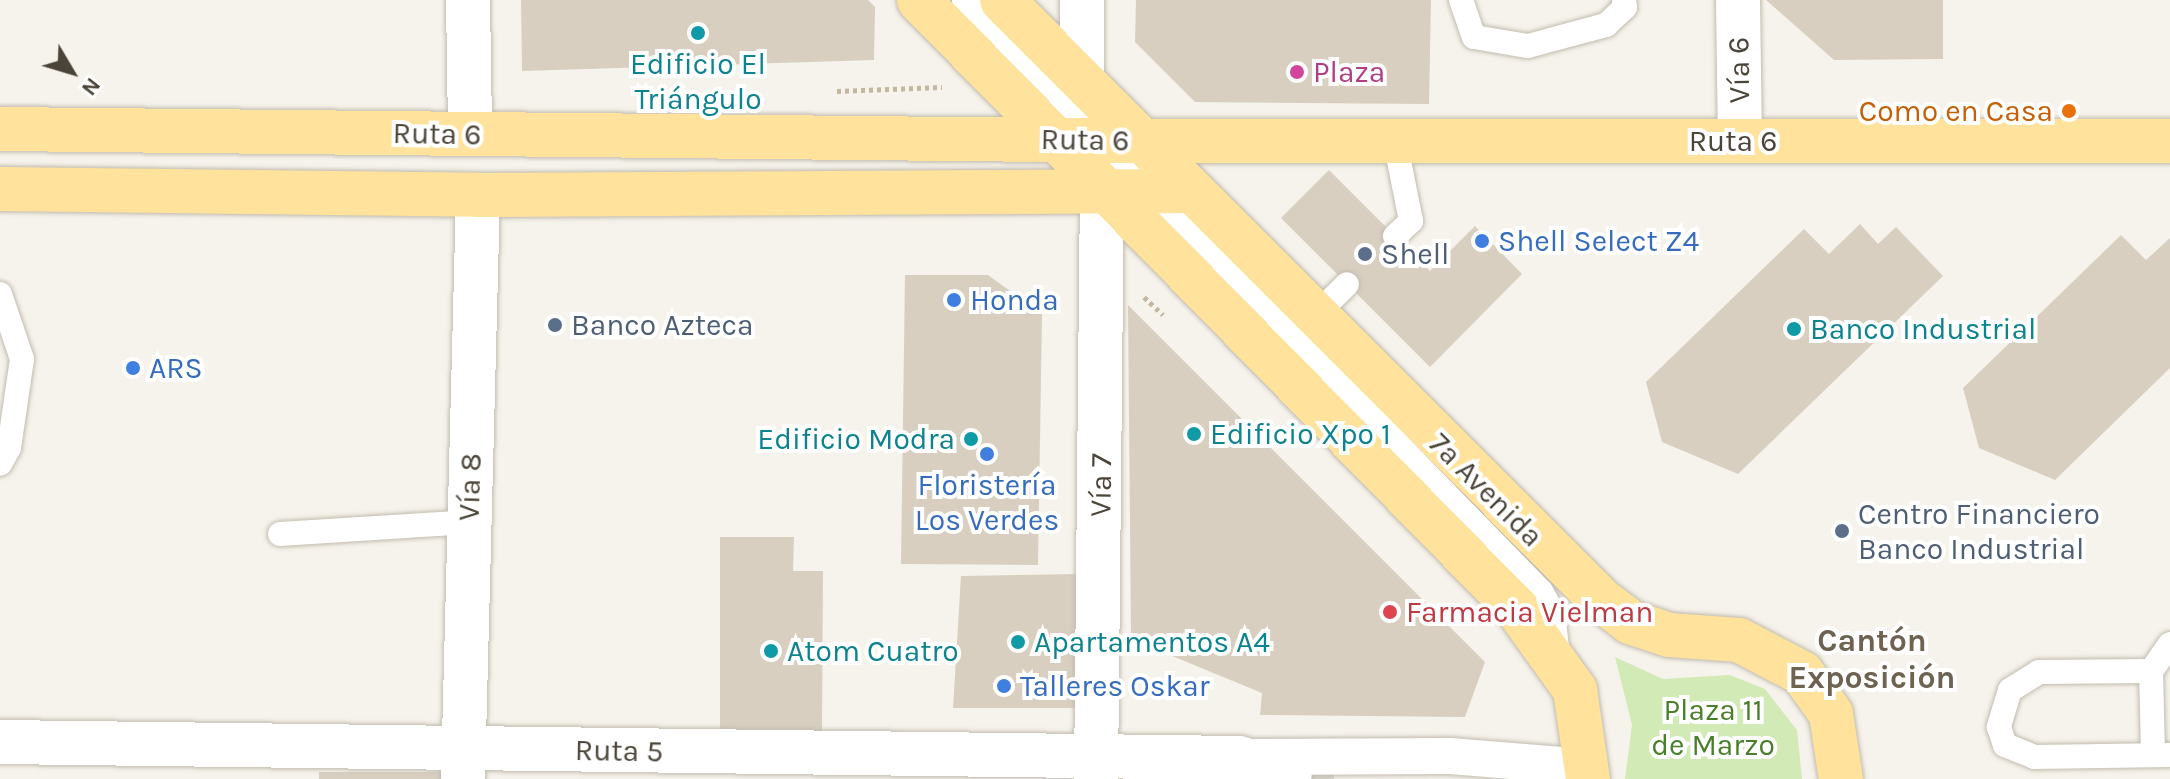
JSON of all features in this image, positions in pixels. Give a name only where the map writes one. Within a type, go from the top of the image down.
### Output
[{"type":"main road","name":"7a Avenida","points":[[919,0],[1102,191],[1517,609],[1559,663],[1582,711],[1587,773]]},
{"type":"main road","name":"7a Avenida","points":[[1002,0],[1082,83],[1120,140],[1192,191],[1614,610],[1648,629],[1739,640],[1785,659],[1815,687],[1831,714],[1841,779]]},
{"type":"main road","name":"Ruta 6","points":[[0,129],[1054,140],[2170,141]]},
{"type":"main road","name":"Ruta 6","points":[[0,189],[478,195],[1192,191]]},
{"type":"street","points":[[468,0],[470,134]]},
{"type":"street","points":[[1082,0],[1082,83]]},
{"type":"street","name":"Vía 6","points":[[1738,0],[1740,141]]},
{"type":"street","name":"Vía 7","points":[[1096,769],[1102,191]]},
{"type":"street","name":"Vía 8","points":[[463,764],[478,195]]},
{"type":"street","name":"Ruta 5","points":[[0,742],[463,764],[1096,769],[1239,758],[1450,756],[1587,773]]},
{"type":"street","name":"Ruta 5","points":[[1239,758],[1290,773]]},
{"type":"lane","points":[[964,0],[1120,140],[1148,190],[1541,591],[1553,613],[1559,663]]},
{"type":"lane","points":[[1461,0],[1474,37],[1528,46],[1606,25],[1625,7],[1624,0]]},
{"type":"lane","points":[[1395,141],[1411,221],[1395,236]]},
{"type":"lane","points":[[1315,316],[1347,284]]},
{"type":"lane","points":[[0,294],[22,359],[9,448],[0,464]]},
{"type":"lane","points":[[280,534],[469,522]]},
{"type":"lane","points":[[1541,591],[1614,610]]},
{"type":"lane","points":[[2151,671],[2039,672],[2010,690],[1999,727],[2005,745],[2034,757],[2162,754],[2151,671],[2170,644]]},
{"type":"green space","name":"Plaza 11 de Marzo","points":[[1615,657],[1663,679],[1730,675],[1765,689],[1797,730],[1802,779],[1625,779],[1632,725]]},
{"type":"building","name":"Edificio El Triángulo","points":[[521,0],[868,0],[875,7],[874,60],[522,71]]},
{"type":"building","name":"Plaza","points":[[1136,0],[1431,0],[1429,104],[1195,102],[1135,42]]},
{"type":"building","points":[[1766,0],[1943,0],[1943,59],[1834,60]]},
{"type":"building","name":"Shell","points":[[1329,170],[1430,271],[1475,226],[1522,274],[1430,367],[1281,218]]},
{"type":"building","name":"Banco Industrial","points":[[1860,224],[1878,244],[1896,227],[1943,276],[1738,474],[1662,442],[1646,382],[1804,229],[1829,254]]},
{"type":"building","name":"Banco Industrial","points":[[2121,235],[2146,260],[2170,238],[2170,368],[2055,480],[1979,448],[1963,388]]},
{"type":"building","name":"Edificio Modra","points":[[905,275],[988,275],[1042,314],[1038,565],[901,564]]},
{"type":"building","name":"Edificio Xpo 1","points":[[1128,305],[1485,662],[1465,717],[1260,715],[1262,693],[1131,639]]},
{"type":"building","name":"Atom Cuatro","points":[[720,537],[794,537],[793,571],[823,571],[822,731],[720,732]]},
{"type":"building","name":"Apartamentos A4","points":[[1079,574],[1078,708],[953,708],[961,576]]},
{"type":"building","points":[[319,772],[452,772],[452,779],[319,779]]},
{"type":"tunnel","points":[[1290,773],[1348,779]]},
{"type":"place","name":"Edificio El Triángulo","points":[[698,33]]},
{"type":"place","name":"Plaza","points":[[1297,72]]},
{"type":"place","name":"Como en Casa","points":[[2069,111]]},
{"type":"place","name":"Shell Select Z4","points":[[1482,241]]},
{"type":"place","name":"Shell","points":[[1365,254]]},
{"type":"place","name":"Honda","points":[[954,300]]},
{"type":"place","name":"Banco Azteca","points":[[555,325]]},
{"type":"place","name":"Banco Industrial","points":[[1794,329]]},
{"type":"place","name":"ARS","points":[[133,368]]},
{"type":"place","name":"Edificio Xpo 1","points":[[1194,434]]},
{"type":"place","name":"Edificio Modra","points":[[971,439]]},
{"type":"place","name":"Floristería Los Verdes","points":[[987,454]]},
{"type":"place","name":"Centro Financiero Banco Industrial","points":[[1842,531]]},
{"type":"place","name":"Farmacia Vielman","points":[[1390,612]]},
{"type":"place","name":"Apartamentos A4","points":[[1018,642]]},
{"type":"place","name":"Atom Cuatro","points":[[771,651]]},
{"type":"place","name":"Talleres Oskar","points":[[1004,686]]},
{"type":"district","name":"Cantón Exposición","points":[[1872,660]]}]
